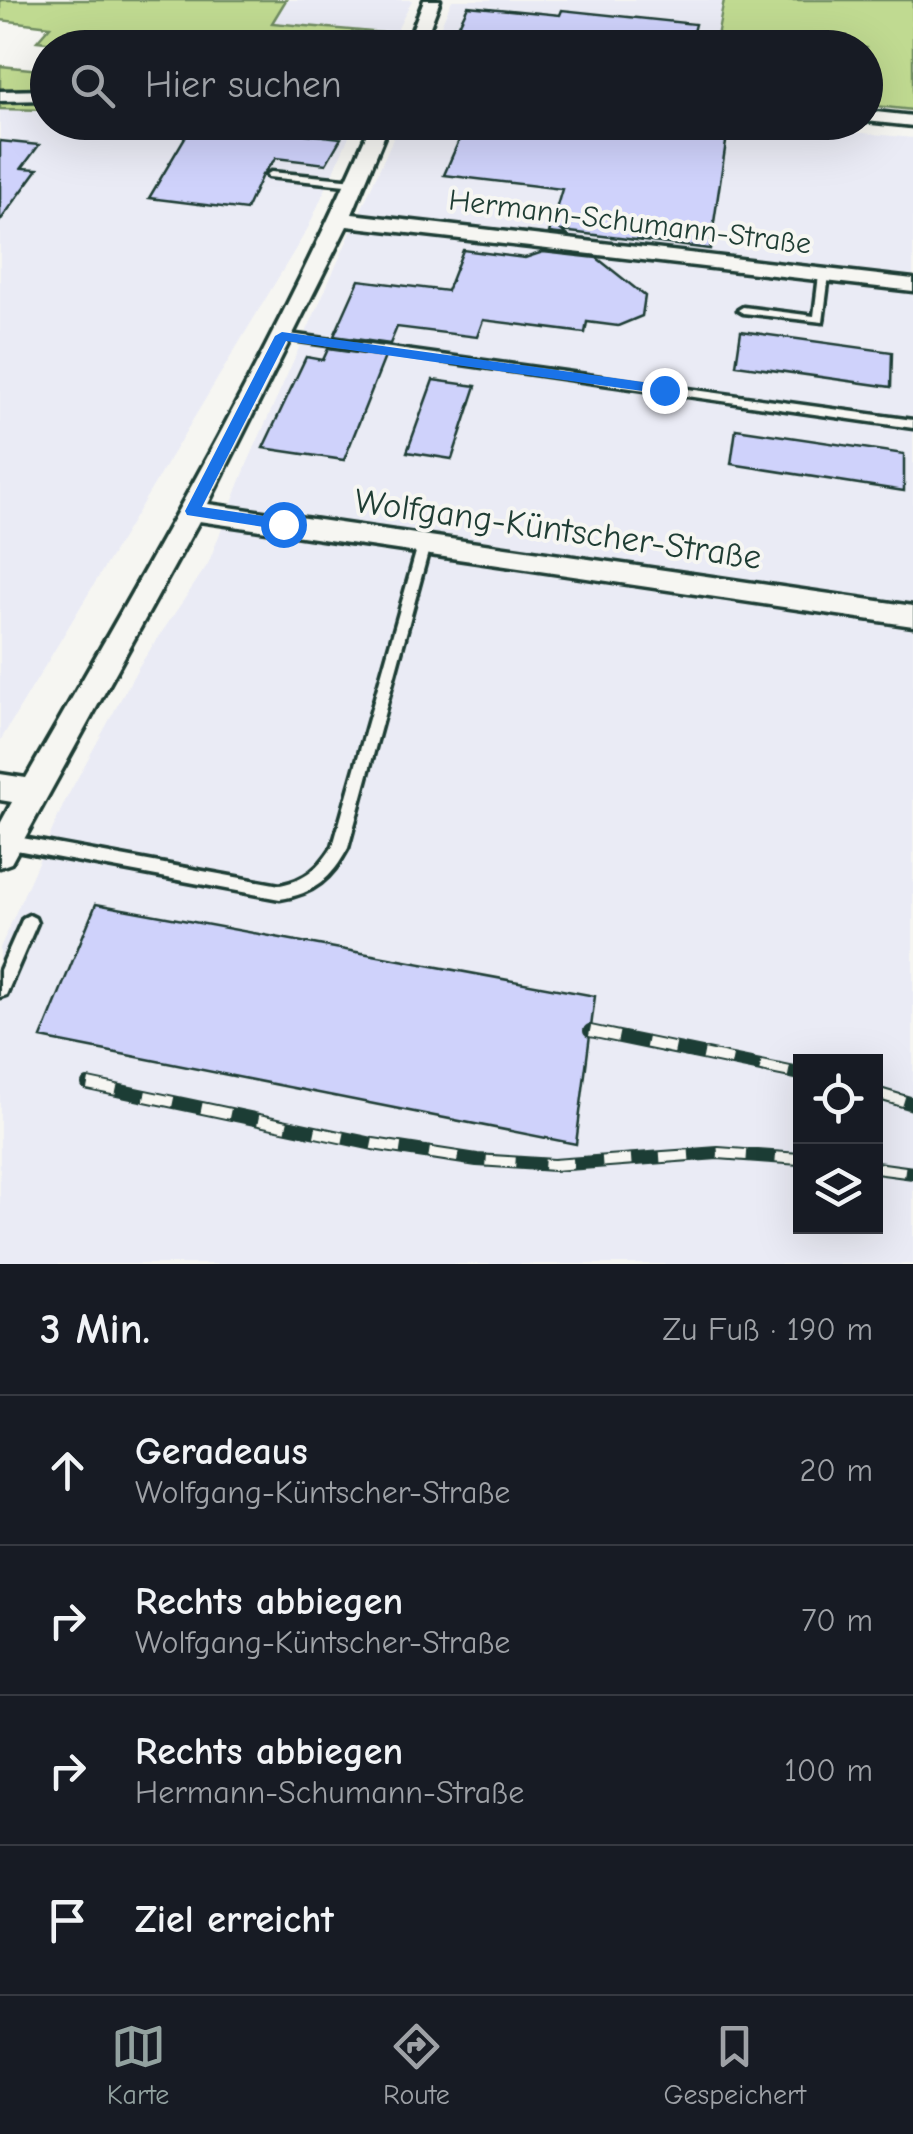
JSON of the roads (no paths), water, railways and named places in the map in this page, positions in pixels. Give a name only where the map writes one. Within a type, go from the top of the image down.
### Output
[{"type":"street","points":[[420,30],[432,0]]},
{"type":"street","points":[[0,96],[30,95]]},
{"type":"street","points":[[883,118],[913,121]]},
{"type":"street","points":[[3,847],[192,511],[340,218],[374,140]]},
{"type":"street","name":"Hermann-Schumann-Straße","points":[[340,218],[913,286]]},
{"type":"street","name":"Wolfgang-Küntscher-Straße","points":[[192,511],[913,616]]},
{"type":"street","points":[[0,787],[31,792]]},
{"type":"lane","points":[[271,175],[356,184]]},
{"type":"lane","points":[[742,310],[820,320],[824,275]]},
{"type":"lane","points":[[282,336],[913,424]]},
{"type":"lane","points":[[3,847],[280,892],[306,888],[326,872],[340,848],[424,545]]},
{"type":"lane","points":[[0,989],[29,923]]},
{"type":"railway","points":[[590,1031],[793,1073]]},
{"type":"railway","points":[[88,1084],[373,1144],[477,1160],[554,1165],[718,1153],[793,1158]]},
{"type":"railway","points":[[883,1095],[913,1104]]},
{"type":"railway","points":[[883,1169],[913,1173]]}]
